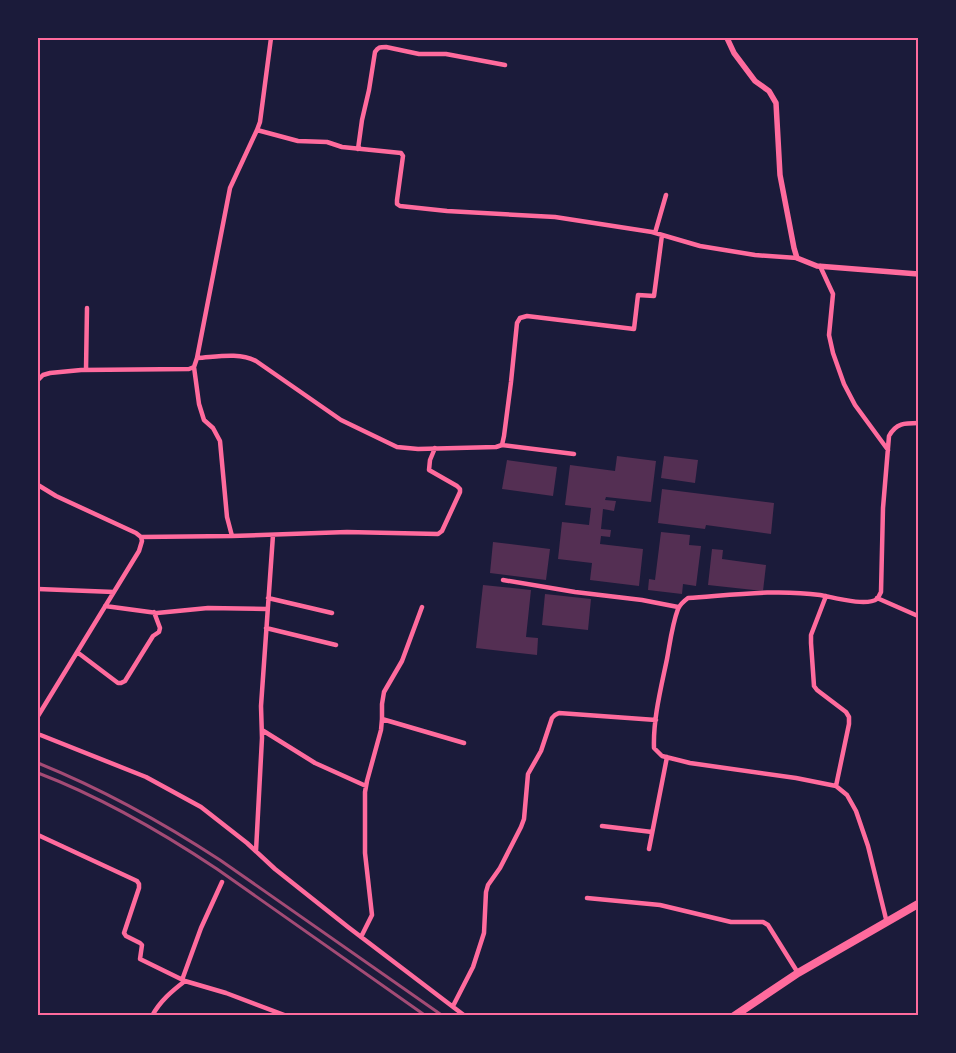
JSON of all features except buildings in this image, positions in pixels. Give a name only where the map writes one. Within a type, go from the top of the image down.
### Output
[{"type":"highway","points":[[734,1016],[798,974],[918,904]]},
{"type":"street","points":[[232,536],[227,517],[220,441],[213,428],[204,420],[199,404],[194,367],[230,188],[257,130],[261,115],[271,38]]},
{"type":"street","points":[[728,38],[734,53],[755,81],[768,92],[776,103],[780,175],[797,258]]},
{"type":"street","points":[[358,149],[377,48],[386,46],[419,54],[446,54],[505,65]]},
{"type":"street","points":[[257,130],[298,141],[326,142],[342,147],[401,153],[403,156],[397,200],[400,206],[447,211],[547,216],[655,233],[700,246],[755,255],[797,258],[817,266],[918,274]]},
{"type":"street","points":[[655,233],[666,195]]},
{"type":"street","points":[[502,445],[517,323],[520,318],[526,316],[634,329],[638,295],[654,296],[662,235]]},
{"type":"street","points":[[820,266],[833,294],[829,335],[844,384],[856,405],[888,450]]},
{"type":"street","points":[[86,370],[87,308]]},
{"type":"street","points":[[197,358],[240,356],[256,360],[324,409],[354,427],[397,447],[418,449],[496,447],[502,445],[574,454]]},
{"type":"street","points":[[38,380],[43,375],[50,373],[86,370],[189,369],[194,367]]},
{"type":"street","points":[[886,923],[868,846],[856,811],[847,795],[836,786],[796,778],[690,763],[662,756],[654,748],[654,737],[660,695],[678,608],[683,601],[688,598],[777,592],[800,592],[870,602],[877,598],[881,592],[883,508],[889,436],[893,429],[900,424],[918,423]]},
{"type":"street","points":[[38,485],[56,496],[141,537],[347,532],[438,534],[442,531],[460,489],[428,470],[435,448]]},
{"type":"street","points":[[256,851],[262,738],[261,706],[273,535]]},
{"type":"street","points":[[38,716],[139,551],[142,541],[141,537]]},
{"type":"street","points":[[503,580],[575,592],[642,600],[678,608]]},
{"type":"street","points":[[38,589],[114,592]]},
{"type":"street","points":[[826,596],[810,643],[814,686],[846,712],[848,717],[849,724],[836,786]]},
{"type":"street","points":[[268,598],[332,613]]},
{"type":"street","points":[[877,598],[918,616]]},
{"type":"street","points":[[105,606],[162,613],[208,608],[267,609]]},
{"type":"street","points":[[361,937],[372,915],[365,853],[366,786],[381,730],[384,692],[402,661],[422,607]]},
{"type":"street","points":[[77,652],[118,683],[125,682],[153,636],[160,630],[154,612]]},
{"type":"street","points":[[266,628],[336,645]]},
{"type":"street","points":[[453,1006],[473,967],[484,933],[488,885],[500,868],[524,819],[528,774],[541,752],[552,718],[559,713],[656,720]]},
{"type":"street","points":[[382,719],[464,743]]},
{"type":"street","points":[[262,730],[315,762],[366,786]]},
{"type":"street","points":[[38,732],[38,734],[146,777],[201,807],[256,851],[275,869],[465,1016]]},
{"type":"street","points":[[648,849],[667,757]]},
{"type":"street","points":[[602,826],[652,832]]},
{"type":"street","points":[[38,835],[137,881],[139,888],[124,933],[142,945],[140,959],[184,980],[288,1016]]},
{"type":"street","points":[[152,1016],[167,995],[184,980],[199,933],[222,882]]},
{"type":"street","points":[[587,898],[660,905],[731,922],[763,922],[768,925],[798,974]]},
{"type":"railway","points":[[38,763],[108,795],[154,819],[198,846],[443,1016]]},
{"type":"railway","points":[[38,773],[85,793],[174,841],[217,869],[426,1016]]}]
